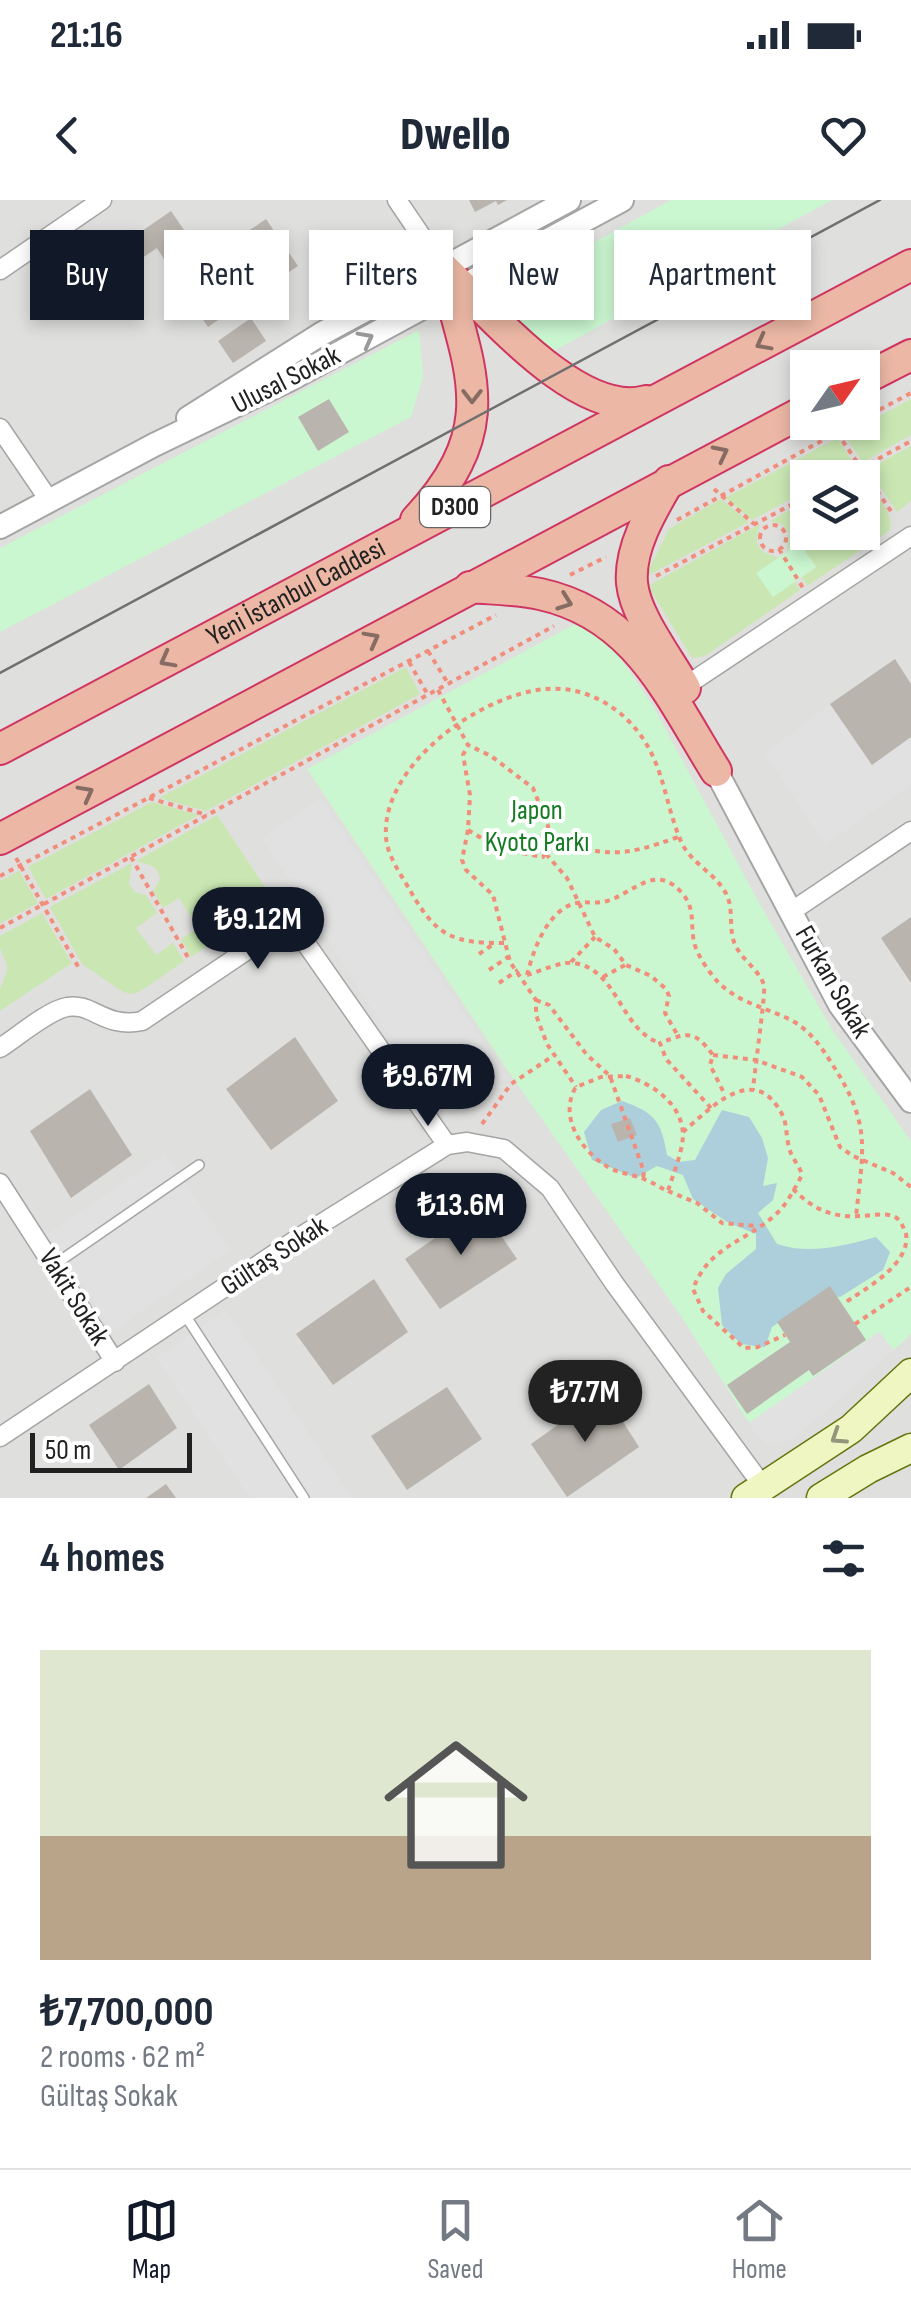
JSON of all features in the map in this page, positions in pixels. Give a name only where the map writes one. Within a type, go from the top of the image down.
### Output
[{"type":"highway","name":"Yeni İstanbul Caddesi","points":[[0,749],[911,265]]},
{"type":"highway","points":[[453,283],[540,359],[592,395],[622,404],[662,397]]},
{"type":"highway","points":[[400,536],[448,479],[459,460],[471,419],[473,381],[453,283]]},
{"type":"highway","points":[[880,371],[911,355]]},
{"type":"highway","points":[[8,848],[470,587],[790,417]]},
{"type":"highway","points":[[669,481],[648,516],[632,582],[638,605],[684,687],[716,770]]},
{"type":"highway","points":[[470,587],[530,592],[606,620],[631,641],[716,770]]},
{"type":"main road","points":[[754,1492],[850,1429],[911,1373]]},
{"type":"main road","points":[[821,1498],[911,1448]]},
{"type":"street","points":[[0,270],[102,200]]},
{"type":"street","points":[[397,200],[417,230]]},
{"type":"street","name":"Ulusal Sokak","points":[[453,283],[569,200]]},
{"type":"street","name":"Ulusal Sokak","points":[[453,283],[622,200]]},
{"type":"street","name":"Ulusal Sokak","points":[[154,444],[236,385],[321,334],[357,320]]},
{"type":"street","name":"Ulusal Sokak","points":[[0,526],[154,444],[290,380],[391,320]]},
{"type":"street","points":[[0,428],[49,500]]},
{"type":"street","points":[[684,687],[911,537]]},
{"type":"street","name":"Furkan Sokak","points":[[716,770],[840,1005],[911,1101]]},
{"type":"street","name":"Furkan Sokak","points":[[792,911],[911,831]]},
{"type":"street","points":[[0,1048],[64,1007],[80,1007],[122,1026],[142,1021],[280,928],[293,925],[446,1145]]},
{"type":"street","name":"Gültaş Sokak","points":[[0,1437],[446,1145],[467,1142],[504,1149],[550,1188],[754,1492]]},
{"type":"street","name":"Vakit Sokak","points":[[0,1183],[115,1362]]},
{"type":"lane","points":[[54,1265],[199,1165]]},
{"type":"lane","points":[[185,1315],[304,1498]]},
{"type":"path","points":[[880,410],[911,393]]},
{"type":"path","points":[[669,524],[824,440]]},
{"type":"path","points":[[876,460],[911,441]]},
{"type":"path","points":[[714,488],[754,524]]},
{"type":"path","points":[[880,494],[894,514]]},
{"type":"path","points":[[643,583],[790,506]]},
{"type":"path","points":[[763,520],[767,526]]},
{"type":"path","points":[[767,526],[778,526],[784,531],[786,539],[779,550],[766,550],[760,542],[760,534],[767,526]]},
{"type":"path","points":[[779,550],[812,602]]},
{"type":"path","points":[[562,580],[614,553]]},
{"type":"path","points":[[0,928],[585,610]]},
{"type":"path","points":[[0,876],[496,614]]},
{"type":"path","points":[[428,651],[449,684]]},
{"type":"path","points":[[409,662],[428,695]]},
{"type":"path","points":[[504,942],[473,943],[432,924],[398,869],[386,837],[398,788],[438,739],[458,725],[520,693],[551,688],[580,692],[622,714],[655,758],[678,837],[730,900],[735,946],[766,990],[760,1007],[753,1090]]},
{"type":"path","points":[[438,690],[468,745],[491,756],[532,788],[548,834],[546,854],[543,858],[500,848],[468,830]]},
{"type":"path","points":[[468,745],[463,756],[470,795],[462,860],[466,870],[493,895],[508,957],[536,1000],[536,1015],[554,1056],[576,1088]]},
{"type":"path","points":[[138,795],[207,815]]},
{"type":"path","points":[[548,834],[591,852],[608,854],[648,848],[678,837]]},
{"type":"path","points":[[8,848],[80,970]]},
{"type":"path","points":[[546,854],[567,878],[594,937],[614,949],[626,965],[651,976],[666,989],[669,996],[665,1013],[678,1036]]},
{"type":"path","points":[[131,857],[190,961]]},
{"type":"path","points":[[522,974],[550,922],[562,909],[578,902],[609,900],[658,878],[668,881],[686,898],[693,912],[694,942],[716,979],[745,1003],[807,1030],[848,1089],[862,1120],[856,1217]]},
{"type":"path","points":[[499,983],[571,962],[594,937]]},
{"type":"path","points":[[479,954],[495,942]]},
{"type":"path","points":[[489,970],[508,957]]},
{"type":"path","points":[[571,962],[603,977],[631,1020],[653,1040],[660,1043],[690,1034],[699,1037],[713,1055],[756,1060],[802,1077],[819,1095],[840,1147],[893,1172],[911,1187]]},
{"type":"path","points":[[603,977],[626,965]]},
{"type":"path","points":[[536,1000],[565,1022],[588,1056],[610,1076],[643,1178]]},
{"type":"path","points":[[660,1043],[666,1059],[711,1108]]},
{"type":"path","points":[[713,1055],[710,1065],[726,1096]]},
{"type":"path","points":[[467,1142],[511,1084],[554,1056]]},
{"type":"path","points":[[668,1191],[683,1132],[678,1116],[658,1090],[642,1080],[610,1076],[576,1088],[567,1106],[568,1118],[584,1144],[606,1166],[697,1203],[722,1223],[760,1226]]},
{"type":"path","points":[[683,1132],[726,1096],[742,1089],[765,1095],[783,1116],[792,1156],[802,1175],[782,1207],[709,1260],[693,1289],[703,1310],[744,1348],[758,1347],[785,1335]]},
{"type":"path","points":[[794,1189],[825,1213],[856,1217],[890,1215],[899,1220],[908,1242],[906,1252],[894,1268],[842,1304]]},
{"type":"path","points":[[856,1324],[911,1287]]},
{"type":"shaded area","points":[[0,200],[911,200],[911,1498],[0,1498]]},
{"type":"shaded area","points":[[830,704],[872,765],[911,737],[911,785],[825,845],[765,753]]},
{"type":"shaded area","points":[[320,798],[507,1078],[472,1101],[447,1102],[427,1095],[262,838]]},
{"type":"shaded area","points":[[165,1154],[231,1250],[113,1331],[47,1234]]},
{"type":"shaded area","points":[[226,1310],[352,1498],[250,1498],[156,1357]]},
{"type":"shaded area","points":[[879,1332],[894,1350],[801,1433],[780,1445],[766,1444],[757,1435],[749,1423]]},
{"type":"green space","points":[[671,200],[832,200],[777,230],[616,230]]},
{"type":"green space","points":[[614,231],[614,318],[548,354],[505,320],[594,320],[594,242]]},
{"type":"green space","points":[[419,330],[423,377],[411,417],[0,632],[0,548]]},
{"type":"green space","points":[[911,399],[911,435],[862,460],[848,440],[880,440],[880,416]]},
{"type":"green space","points":[[838,440],[852,460],[796,460]]},
{"type":"green space","points":[[911,446],[911,501],[897,512],[880,487],[880,463]]},
{"type":"green space","points":[[790,463],[790,499],[752,520],[725,498]]},
{"type":"green space","points":[[721,499],[749,522],[645,577],[669,529]]},
{"type":"green space","points":[[880,500],[887,510],[889,531],[880,537]]},
{"type":"green space","points":[[790,510],[790,550],[787,552],[789,533],[782,524],[770,521]]},
{"type":"green space","points":[[760,524],[759,547],[779,558],[757,573],[772,596],[795,582],[800,590],[705,656],[692,658],[648,586]]},
{"type":"green space","points":[[790,550],[805,550],[816,567],[773,597],[756,573]]},
{"type":"green space","points":[[804,550],[861,550],[807,586],[802,577],[816,568]]},
{"type":"green space","name":"Japon Kyoto Parkı","points":[[577,623],[596,631],[613,647],[653,706],[833,1031],[911,1141],[911,1334],[894,1350],[879,1332],[749,1423],[683,1319],[510,1074],[307,769]]},
{"type":"green space","points":[[406,667],[420,694],[206,811],[159,798]]},
{"type":"green space","points":[[152,802],[199,815],[46,899],[28,867]]},
{"type":"green space","points":[[217,815],[272,898],[271,904],[191,957],[181,939],[198,928],[179,898],[163,908],[153,891],[160,880],[157,870],[136,861]]},
{"type":"green space","points":[[132,863],[129,884],[135,892],[146,895],[157,913],[136,928],[156,955],[173,943],[184,961],[134,994],[123,992],[82,964],[50,907]]},
{"type":"green space","points":[[19,871],[38,903],[0,924],[0,881]]},
{"type":"green space","points":[[42,913],[72,963],[0,1011],[0,990],[8,968],[0,936]]},
{"type":"water","points":[[622,1101],[655,1119],[667,1155],[679,1162],[695,1160],[722,1110],[749,1117],[768,1158],[763,1186],[777,1183],[773,1200],[758,1213],[777,1244],[814,1249],[876,1237],[890,1252],[883,1270],[840,1297],[819,1294],[772,1327],[765,1347],[741,1344],[722,1325],[718,1288],[726,1274],[756,1249],[756,1234],[727,1222],[693,1199],[683,1175],[657,1166],[636,1178],[592,1160],[584,1132],[601,1110]]},
{"type":"building","points":[[469,200],[507,200],[475,212]]},
{"type":"building","points":[[171,211],[184,230],[164,230],[164,259],[157,248],[144,257],[143,230]]},
{"type":"building","points":[[266,219],[273,230],[250,230]]},
{"type":"building","points":[[289,253],[298,266],[289,272]]},
{"type":"building","points":[[252,320],[266,341],[233,363],[218,341]]},
{"type":"building","points":[[329,399],[349,432],[318,451],[298,417]]},
{"type":"building","points":[[895,659],[911,684],[911,737],[872,765],[830,704]]},
{"type":"building","points":[[911,917],[911,983],[881,938]]},
{"type":"building","points":[[295,1037],[338,1101],[271,1150],[226,1089]]},
{"type":"building","points":[[90,1089],[132,1155],[71,1198],[30,1131]]},
{"type":"building","points":[[630,1118],[637,1135],[618,1142],[611,1124]]},
{"type":"building","points":[[481,1206],[517,1259],[440,1309],[405,1259]]},
{"type":"building","points":[[374,1279],[408,1332],[333,1385],[296,1334]]},
{"type":"building","points":[[830,1286],[866,1340],[813,1376],[809,1370],[747,1414],[727,1385],[790,1342],[777,1322]]},
{"type":"building","points":[[149,1384],[177,1428],[119,1470],[89,1425]]},
{"type":"building","points":[[447,1387],[482,1439],[407,1490],[371,1436]]},
{"type":"building","points":[[604,1392],[639,1447],[567,1497],[531,1444]]},
{"type":"building","points":[[166,1484],[176,1498],[146,1498]]},
{"type":"tram line","points":[[0,673],[880,200]]}]
